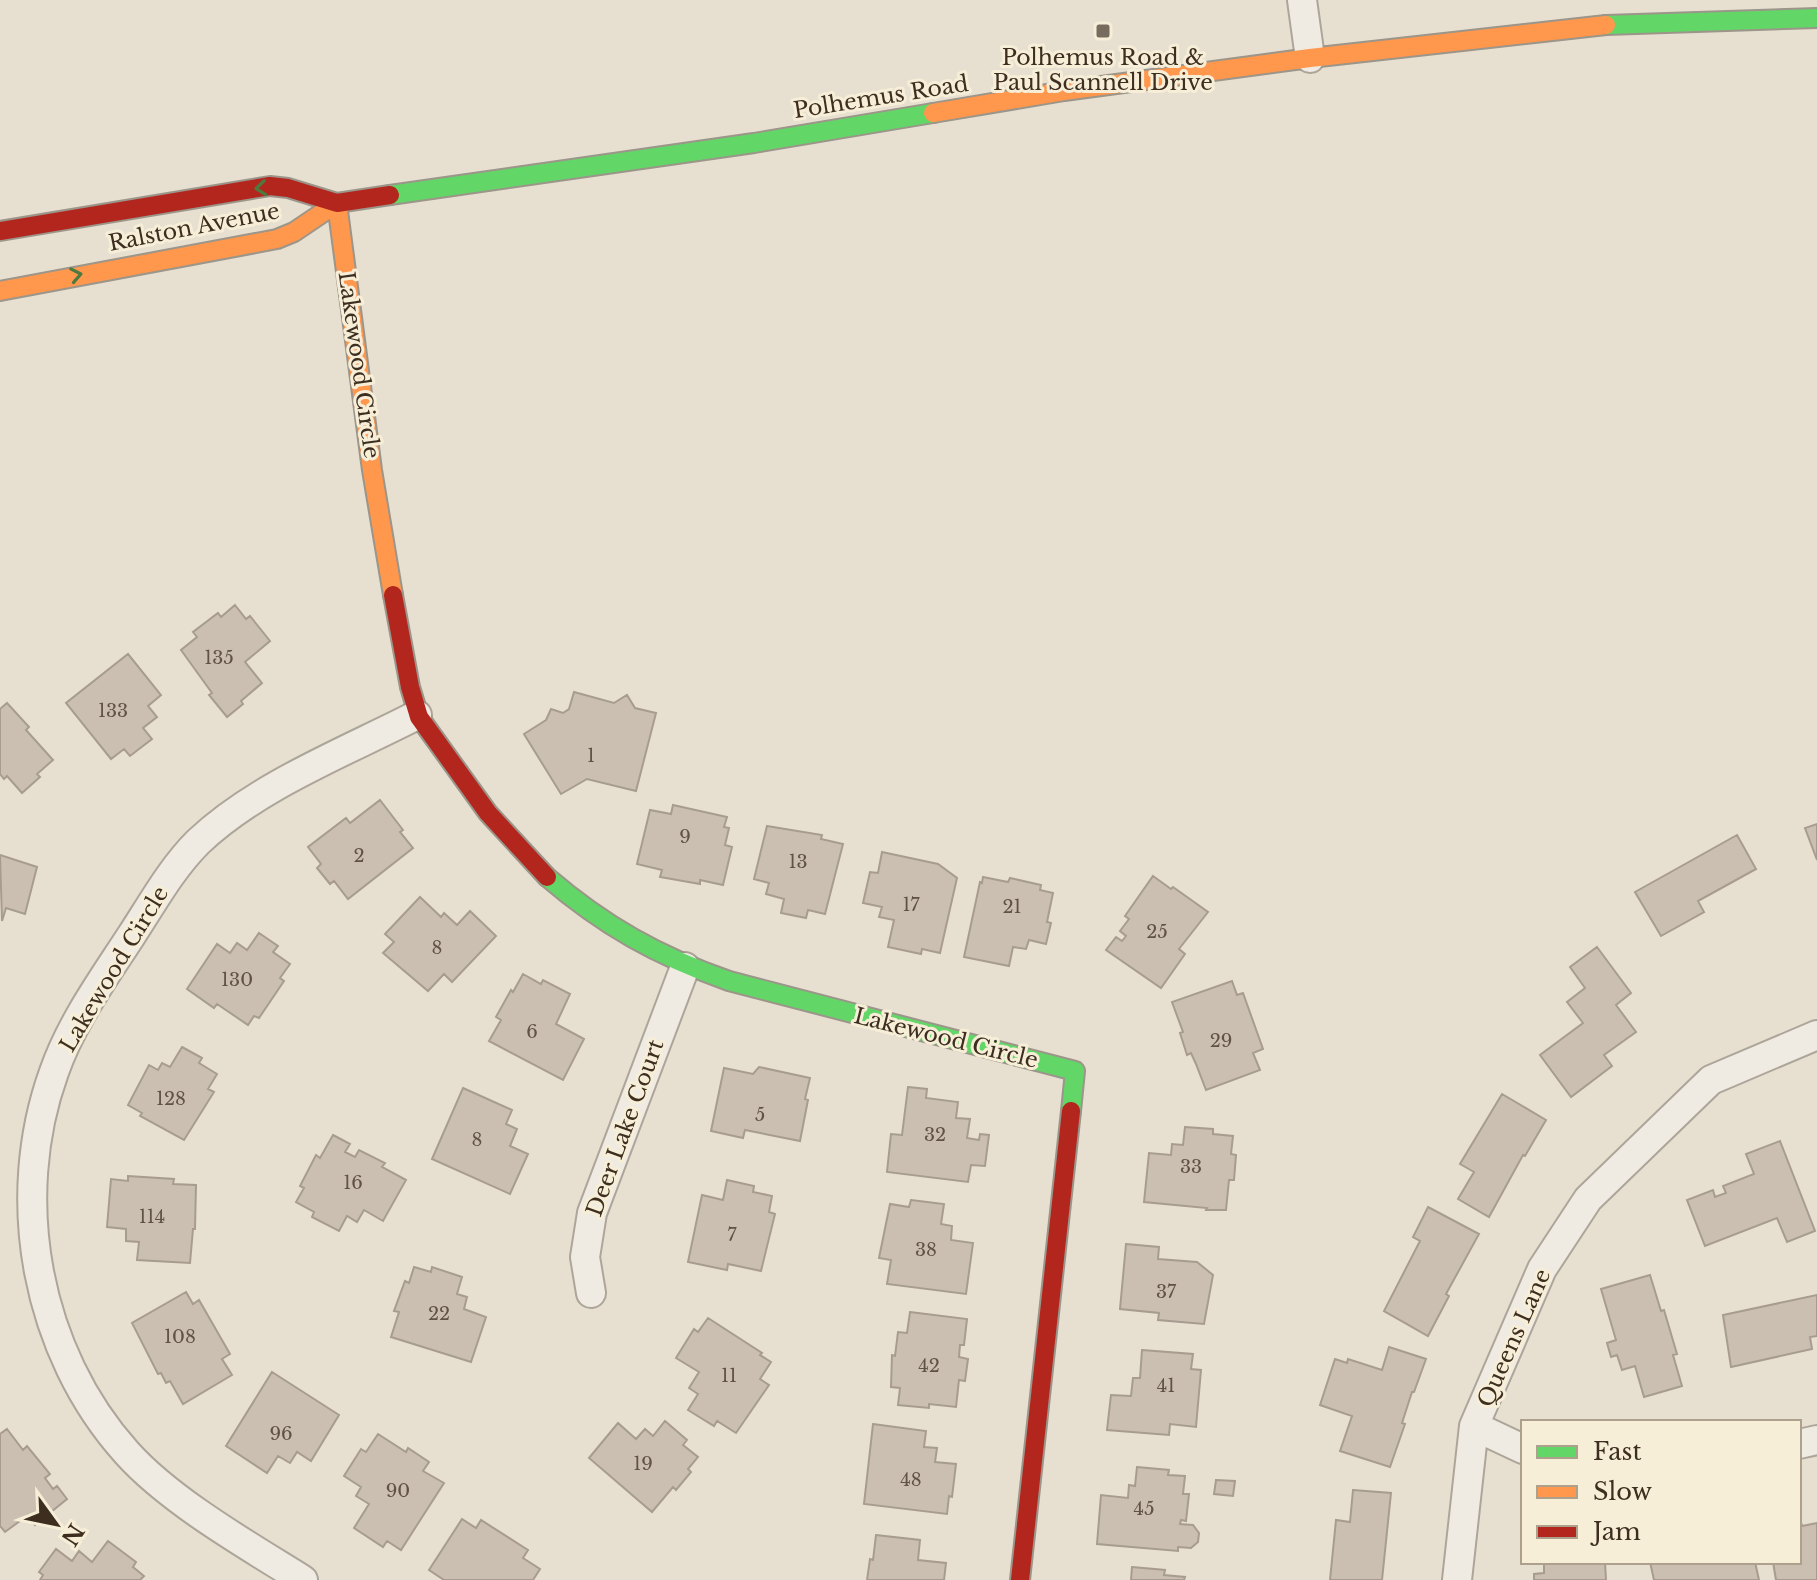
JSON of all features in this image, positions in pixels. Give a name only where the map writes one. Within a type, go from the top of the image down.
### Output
[{"type":"main road","name":"Polhemus Road","points":[[337,203],[754,143],[1110,84],[1310,58],[1586,26],[1817,18]]},
{"type":"main road","name":"Ralston Avenue","points":[[0,231],[270,186],[288,188],[337,203]]},
{"type":"main road","name":"Ralston Avenue","points":[[0,291],[277,239],[294,232],[337,203]]},
{"type":"main road","name":"Lakewood Circle","points":[[337,203],[390,581],[417,715],[497,826],[546,878],[608,926],[685,967],[1075,1071],[1020,1580]]},
{"type":"street","points":[[1302,0],[1310,58]]},
{"type":"street","name":"Lakewood Circle","points":[[303,1580],[155,1481],[126,1452],[77,1381],[57,1338],[41,1292],[33,1185],[39,1132],[54,1072],[86,1007],[169,879],[197,843],[241,807],[417,715]]},
{"type":"street","name":"Deer Lake Court","points":[[591,1293],[585,1257],[592,1213],[685,967]]},
{"type":"street","name":"Queens Lane","points":[[1457,1580],[1474,1426],[1542,1269],[1588,1199],[1711,1080],[1817,1035]]},
{"type":"street","points":[[1474,1426],[1521,1448]]},
{"type":"building","points":[[235,605],[246,619],[250,616],[270,641],[245,662],[262,683],[227,717],[181,650],[197,637],[193,632],[218,613],[221,617]]},
{"type":"building","points":[[128,654],[161,695],[148,706],[157,717],[143,728],[152,739],[130,756],[124,749],[111,759],[66,703]]},
{"type":"building","points":[[574,692],[614,703],[627,695],[635,708],[656,713],[636,791],[587,779],[561,794],[524,734],[546,720],[551,709],[563,713],[569,709]]},
{"type":"building","points":[[7,703],[53,760],[22,793],[7,776],[4,779],[0,774],[0,709]]},
{"type":"building","points":[[380,800],[413,848],[348,899],[334,881],[330,884],[317,868],[321,864],[308,847],[346,818],[350,823]]},
{"type":"building","points":[[673,805],[727,817],[724,827],[729,828],[725,845],[732,847],[723,885],[660,877],[662,870],[637,864],[650,810],[671,814]]},
{"type":"building","points":[[1817,824],[1817,860],[1805,828]]},
{"type":"building","points":[[767,826],[822,835],[821,839],[843,844],[825,914],[808,910],[806,918],[781,913],[784,899],[766,894],[769,883],[754,879]]},
{"type":"building","points":[[1737,835],[1756,869],[1698,901],[1704,912],[1661,936],[1635,892]]},
{"type":"building","points":[[882,852],[938,864],[957,878],[940,953],[922,949],[921,954],[888,947],[894,920],[879,917],[882,907],[863,903],[870,872],[878,873]]},
{"type":"building","points":[[0,855],[37,867],[25,914],[6,908],[2,921]]},
{"type":"building","points":[[1153,876],[1208,912],[1179,949],[1185,954],[1161,988],[1106,950],[1116,937],[1122,941],[1126,936],[1120,931],[1129,919],[1125,916]]},
{"type":"building","points":[[983,877],[1008,882],[1010,878],[1041,885],[1040,890],[1053,893],[1046,944],[1029,940],[1026,949],[1013,947],[1009,966],[964,957]]},
{"type":"building","points":[[420,897],[441,917],[444,913],[457,925],[470,911],[496,936],[452,982],[444,974],[428,991],[383,953],[394,942],[385,934]]},
{"type":"building","points":[[259,933],[278,946],[273,952],[290,964],[280,978],[284,981],[259,1018],[254,1016],[248,1025],[217,1004],[214,1008],[187,989],[217,944],[230,953],[237,943],[247,950]]},
{"type":"building","points":[[1597,947],[1631,993],[1616,1005],[1636,1032],[1604,1055],[1612,1066],[1571,1097],[1540,1055],[1583,1023],[1567,1002],[1585,988],[1570,967]]},
{"type":"building","points":[[523,974],[570,994],[556,1024],[584,1039],[563,1080],[489,1041],[501,1020],[496,1017]]},
{"type":"building","points":[[1232,981],[1237,995],[1243,993],[1263,1049],[1253,1053],[1260,1070],[1206,1090],[1191,1053],[1187,1055],[1180,1033],[1183,1032],[1172,1002]]},
{"type":"building","points":[[182,1047],[202,1058],[199,1063],[217,1074],[208,1089],[214,1092],[184,1140],[140,1116],[142,1113],[128,1105],[149,1065],[158,1070],[162,1063],[170,1067]]},
{"type":"building","points":[[759,1067],[810,1078],[800,1141],[745,1130],[743,1138],[711,1131],[724,1068],[753,1074]]},
{"type":"building","points":[[908,1087],[927,1089],[926,1098],[958,1102],[956,1118],[970,1119],[967,1138],[979,1140],[980,1134],[989,1135],[985,1166],[971,1165],[968,1182],[887,1172],[891,1134],[902,1135]]},
{"type":"building","points":[[463,1088],[512,1110],[506,1124],[517,1129],[510,1146],[528,1154],[510,1194],[432,1159]]},
{"type":"building","points":[[1502,1094],[1546,1120],[1489,1217],[1458,1199],[1474,1172],[1460,1164]]},
{"type":"building","points":[[1185,1127],[1213,1129],[1213,1134],[1233,1136],[1231,1154],[1236,1155],[1234,1180],[1229,1180],[1226,1210],[1144,1202],[1149,1153],[1171,1155],[1172,1144],[1183,1145]]},
{"type":"building","points":[[333,1135],[350,1144],[345,1152],[355,1157],[359,1150],[385,1163],[382,1167],[406,1180],[383,1221],[364,1210],[357,1222],[347,1216],[339,1231],[312,1217],[314,1212],[296,1202],[304,1188],[300,1186],[316,1155],[320,1158]]},
{"type":"building","points":[[1780,1141],[1815,1231],[1787,1242],[1777,1218],[1705,1246],[1687,1200],[1713,1190],[1715,1197],[1726,1193],[1723,1186],[1754,1174],[1746,1154]]},
{"type":"building","points":[[128,1176],[174,1179],[173,1184],[196,1185],[190,1263],[137,1260],[139,1242],[126,1241],[126,1229],[107,1227],[111,1179],[128,1181]]},
{"type":"building","points":[[727,1180],[754,1186],[753,1192],[772,1196],[769,1212],[775,1214],[761,1271],[728,1264],[727,1270],[688,1262],[702,1195],[723,1200]]},
{"type":"building","points":[[911,1200],[944,1204],[941,1224],[952,1226],[951,1240],[973,1243],[966,1294],[887,1284],[891,1260],[879,1258],[890,1204],[909,1207]]},
{"type":"building","points":[[1428,1207],[1479,1234],[1446,1294],[1449,1296],[1428,1336],[1384,1311],[1420,1241],[1413,1237]]},
{"type":"building","points":[[1126,1244],[1159,1247],[1158,1259],[1197,1262],[1213,1275],[1204,1324],[1158,1320],[1159,1313],[1120,1309]]},
{"type":"building","points":[[414,1267],[431,1272],[432,1267],[462,1277],[457,1294],[467,1297],[464,1309],[486,1317],[471,1362],[391,1337],[399,1312],[394,1311],[405,1281],[409,1283]]},
{"type":"building","points":[[1650,1275],[1677,1354],[1673,1355],[1682,1386],[1644,1397],[1635,1366],[1622,1370],[1617,1355],[1611,1357],[1607,1343],[1616,1340],[1601,1289]]},
{"type":"building","points":[[186,1292],[193,1304],[199,1300],[230,1354],[222,1359],[232,1375],[183,1404],[170,1381],[166,1383],[161,1373],[158,1374],[132,1323]]},
{"type":"building","points":[[1817,1295],[1817,1336],[1810,1337],[1812,1349],[1731,1367],[1723,1315]]},
{"type":"building","points":[[910,1312],[967,1319],[964,1345],[960,1345],[959,1357],[968,1359],[965,1381],[959,1380],[956,1407],[898,1405],[900,1388],[891,1387],[892,1355],[895,1356],[898,1332],[907,1333]]},
{"type":"building","points":[[708,1318],[771,1362],[760,1379],[769,1385],[736,1433],[717,1421],[714,1426],[688,1410],[698,1394],[689,1388],[699,1372],[676,1358],[694,1329],[698,1332]]},
{"type":"building","points":[[1389,1347],[1426,1359],[1412,1392],[1390,1467],[1340,1451],[1352,1416],[1320,1405],[1335,1359],[1347,1363],[1348,1359],[1382,1370]]},
{"type":"building","points":[[1142,1350],[1193,1354],[1191,1369],[1201,1370],[1196,1427],[1170,1424],[1169,1435],[1107,1430],[1111,1395],[1131,1396],[1133,1378],[1140,1378]]},
{"type":"building","points":[[272,1372],[339,1415],[311,1461],[297,1452],[290,1463],[278,1456],[267,1473],[226,1446]]},
{"type":"building","points":[[665,1421],[687,1440],[683,1445],[698,1457],[688,1469],[691,1472],[676,1490],[673,1487],[652,1512],[589,1458],[618,1423],[636,1439],[645,1429],[653,1436]]},
{"type":"building","points":[[873,1424],[926,1431],[924,1447],[937,1448],[935,1462],[956,1464],[947,1514],[864,1504]]},
{"type":"building","points":[[7,1429],[23,1450],[27,1446],[50,1474],[45,1478],[53,1489],[57,1486],[67,1499],[35,1525],[28,1515],[5,1532],[0,1526],[0,1434]]},
{"type":"building","points":[[378,1434],[429,1462],[423,1471],[444,1483],[401,1550],[387,1541],[383,1547],[354,1528],[369,1504],[356,1496],[361,1487],[344,1476],[361,1449],[366,1452]]},
{"type":"building","points":[[1137,1467],[1169,1470],[1168,1475],[1185,1476],[1183,1494],[1189,1494],[1186,1521],[1181,1520],[1180,1524],[1193,1525],[1199,1533],[1198,1542],[1191,1548],[1178,1547],[1178,1551],[1097,1544],[1101,1495],[1128,1498],[1129,1485],[1135,1486]]},
{"type":"building","points":[[1216,1480],[1235,1481],[1233,1496],[1214,1494]]},
{"type":"building","points":[[1353,1490],[1391,1493],[1382,1580],[1330,1580],[1336,1520],[1350,1522]]},
{"type":"building","points":[[462,1519],[476,1528],[481,1520],[528,1550],[523,1558],[540,1569],[533,1580],[444,1580],[429,1570]]},
{"type":"building","points":[[1801,1522],[1802,1526],[1817,1523],[1817,1580],[1776,1580],[1773,1564],[1801,1564]]},
{"type":"building","points":[[876,1535],[920,1540],[918,1560],[946,1563],[944,1580],[867,1580]]},
{"type":"building","points":[[108,1541],[136,1562],[133,1567],[144,1576],[140,1580],[40,1580],[43,1575],[39,1572],[56,1549],[72,1561],[79,1551],[92,1562]]},
{"type":"building","points":[[1544,1564],[1605,1564],[1606,1580],[1534,1580],[1534,1574],[1544,1573]]},
{"type":"building","points":[[1650,1564],[1755,1564],[1759,1580],[1654,1580]]},
{"type":"building","points":[[1132,1567],[1165,1570],[1164,1575],[1185,1577],[1184,1580],[1131,1580]]},
{"type":"traffic: fast","points":[[1606,25],[1817,18]]},
{"type":"traffic: fast","points":[[390,195],[754,143],[933,113]]},
{"type":"traffic: fast","points":[[547,877],[568,895],[633,938],[729,981],[1075,1071],[1071,1111]]},
{"type":"traffic: slow","points":[[933,113],[1064,91],[1310,58],[1606,25]]},
{"type":"traffic: slow","points":[[337,203],[372,470],[393,595]]},
{"type":"traffic: slow","points":[[0,291],[277,239],[294,232],[337,203]]},
{"type":"traffic: jam","points":[[0,231],[270,186],[288,188],[337,203],[390,195]]},
{"type":"traffic: jam","points":[[393,595],[410,687],[419,717],[488,813],[547,877]]},
{"type":"traffic: jam","points":[[1020,1580],[1071,1111]]},
{"type":"place","name":"Polhemus Road & Paul Scannell Drive","points":[[1103,31]]}]
